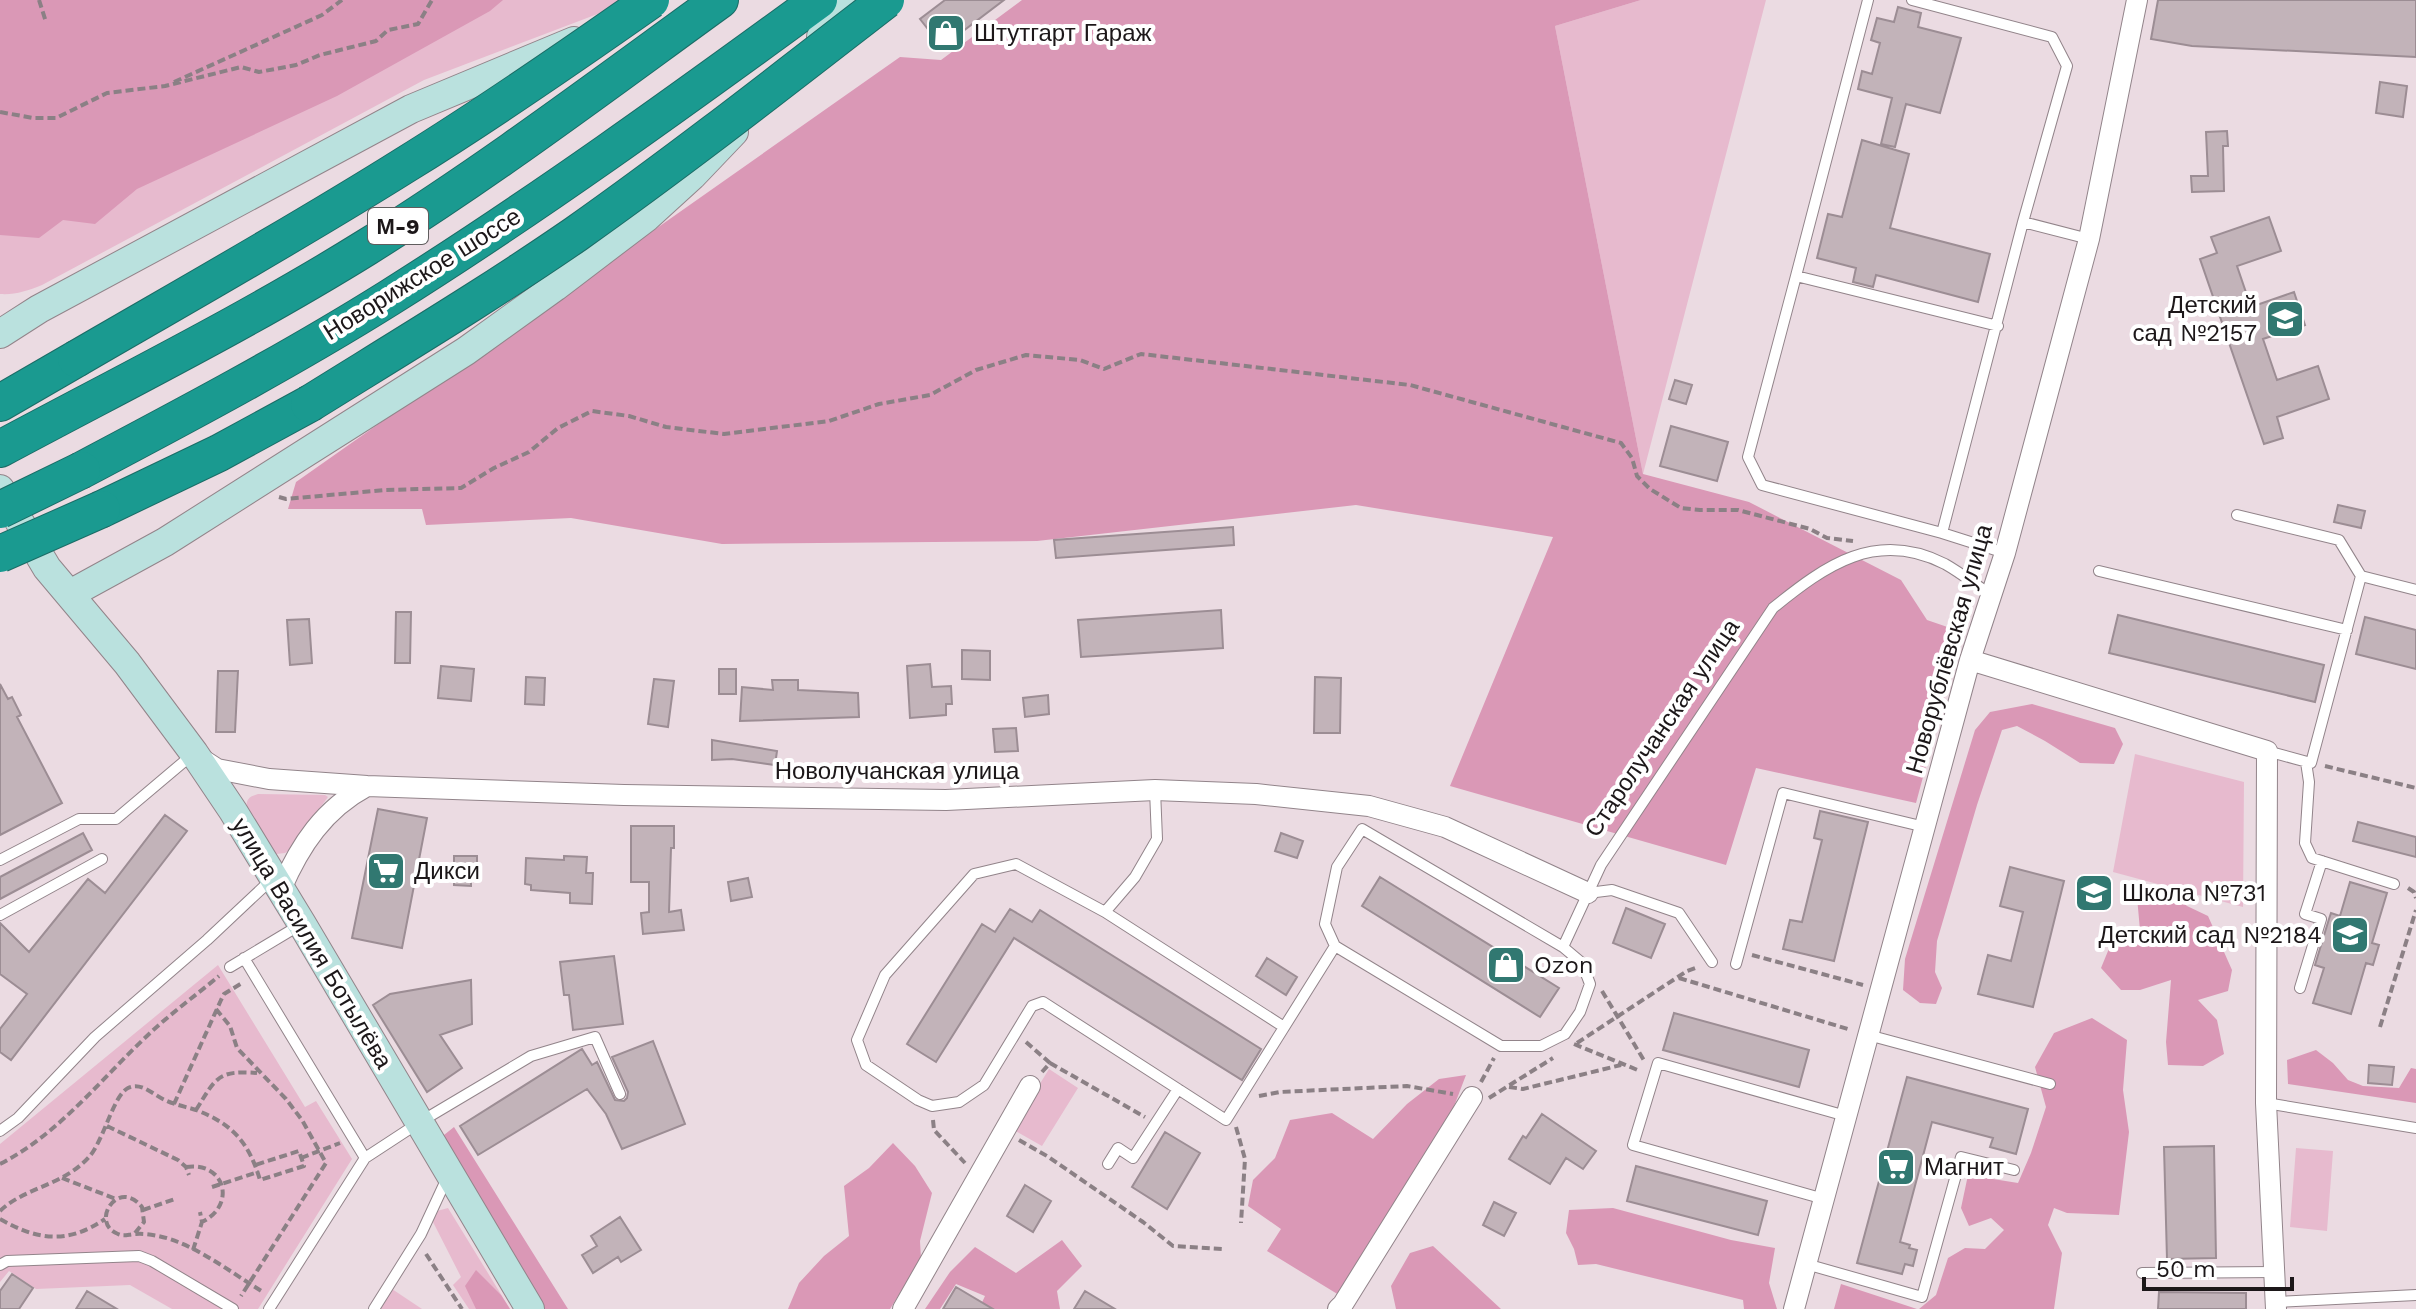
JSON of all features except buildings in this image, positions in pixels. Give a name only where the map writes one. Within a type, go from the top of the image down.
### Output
[{"type":"highway","points":[[0,403],[404,166],[549,72],[651,0]]},
{"type":"highway","name":"М-9","points":[[0,449],[212,338],[367,247],[536,134],[720,0]]},
{"type":"highway","name":"Новорижское шоссе","points":[[0,510],[242,385],[389,298],[612,150],[819,0]]},
{"type":"highway","points":[[0,554],[219,453],[309,404],[455,314],[688,154],[886,0]]},
{"type":"street","points":[[0,334],[39,309],[411,109],[674,0]]},
{"type":"street","points":[[70,594],[165,542],[466,351],[555,287],[647,217],[692,176],[797,65],[853,0]]},
{"type":"street","name":"Новорублёвская улица","points":[[1794,1309],[1970,660],[2005,553],[2089,239],[2137,0]]},
{"type":"street","points":[[0,311],[39,309]]},
{"type":"street","name":"улица Василия Ботылёва","points":[[0,489],[47,568],[127,663],[233,811],[530,1309]]},
{"type":"street","points":[[1970,660],[2267,751],[2266,1103],[2276,1306]]},
{"type":"street","name":"Новолучанская улица","points":[[194,753],[217,769],[269,779],[367,786],[624,795],[946,800],[1155,790],[1256,794],[1369,806],[1445,827],[1588,893]]},
{"type":"street","points":[[233,811],[247,789],[256,782],[269,779]]},
{"type":"street","points":[[277,884],[307,837],[347,797],[367,786]]},
{"type":"street","points":[[903,1309],[1030,1086]]},
{"type":"street","points":[[1338,1309],[1472,1097]]},
{"type":"lane","points":[[1868,0],[1748,457],[1762,485],[2005,553]]},
{"type":"lane","points":[[1912,0],[2052,37],[2067,66],[1942,533]]},
{"type":"lane","points":[[2023,222],[2089,239]]},
{"type":"lane","points":[[1796,276],[1998,326]]},
{"type":"lane","points":[[2237,515],[2339,540],[2361,576],[2416,590]]},
{"type":"lane","name":"Старолучанская улица","points":[[1563,947],[1601,865],[1773,608],[1808,580],[1844,559],[1878,549],[1914,554],[1944,564],[1992,596]]},
{"type":"lane","points":[[2099,571],[2347,630]]},
{"type":"lane","points":[[2361,576],[2309,763],[2305,843],[2312,858],[2394,884]]},
{"type":"lane","points":[[2267,751],[2309,763]]},
{"type":"lane","points":[[0,860],[79,819],[116,819],[194,753]]},
{"type":"lane","points":[[1105,912],[1135,877],[1157,839],[1155,790]]},
{"type":"lane","points":[[1736,964],[1783,793],[1925,827]]},
{"type":"lane","points":[[1362,829],[1563,947],[1582,963],[1590,984],[1580,1012],[1565,1034],[1541,1046],[1501,1046],[1335,946],[1325,924],[1337,867],[1362,829],[1369,806]]},
{"type":"lane","points":[[0,915],[102,859]]},
{"type":"lane","points":[[2300,988],[2321,919],[2305,914],[2322,861]]},
{"type":"lane","points":[[1284,1027],[1105,912],[1016,864],[974,874],[885,975],[857,1040],[866,1065],[918,1100],[932,1106],[959,1102],[984,1085],[1032,1006],[1043,1002],[1226,1120],[1335,946]]},
{"type":"lane","points":[[0,1131],[18,1118],[95,1037],[277,884]]},
{"type":"lane","points":[[1588,893],[1612,890],[1679,913],[1712,962]]},
{"type":"lane","points":[[230,967],[302,924]]},
{"type":"lane","points":[[244,958],[365,1158]]},
{"type":"lane","points":[[1868,1035],[2050,1084]]},
{"type":"lane","points":[[272,1304],[365,1158],[420,1122],[531,1056],[595,1037],[620,1094]]},
{"type":"lane","points":[[1824,1199],[1633,1145],[1658,1063],[1846,1116]]},
{"type":"lane","points":[[1108,1164],[1118,1148],[1133,1158],[1178,1089]]},
{"type":"lane","points":[[2266,1103],[2416,1128]]},
{"type":"lane","points":[[1806,1264],[1922,1297],[1961,1157],[2014,1170]]},
{"type":"lane","points":[[374,1309],[417,1240],[449,1174]]},
{"type":"lane","points":[[0,1265],[7,1261],[139,1256],[233,1309]]},
{"type":"lane","points":[[2142,1273],[2275,1272]]},
{"type":"lane","points":[[2276,1306],[2416,1295]]},
{"type":"path","points":[[39,0],[46,22]]},
{"type":"path","points":[[165,86],[322,15],[342,0]]},
{"type":"path","points":[[0,112],[33,118],[56,118],[107,93],[165,86],[241,67],[259,72],[296,65],[320,55],[376,41],[388,30],[418,24],[432,0]]},
{"type":"path","points":[[254,485],[265,493],[286,499],[385,490],[461,488],[529,452],[558,428],[592,411],[629,416],[666,427],[724,434],[829,421],[879,404],[930,395],[976,370],[1026,355],[1080,360],[1104,369],[1141,354],[1410,385],[1621,443],[1632,458],[1637,476],[1650,489],[1681,508],[1738,510],[1810,529],[1827,538],[1845,539],[1878,549]]},
{"type":"path","points":[[2309,763],[2416,788]]},
{"type":"path","points":[[2380,1027],[2416,910]]},
{"type":"path","points":[[1740,952],[1880,990]]},
{"type":"path","points":[[1462,1115],[1687,971],[1712,962]]},
{"type":"path","points":[[0,1164],[56,1127],[149,1034],[230,967]]},
{"type":"path","points":[[1678,977],[1868,1035]]},
{"type":"path","points":[[1590,984],[1604,993],[1654,1077]]},
{"type":"path","points":[[174,1104],[216,1009],[224,994],[234,987]]},
{"type":"path","points":[[216,1009],[230,1026],[237,1048],[286,1099],[326,1163],[233,1309]]},
{"type":"path","points":[[1015,1032],[1050,1063],[1156,1123]]},
{"type":"path","points":[[1556,1038],[1654,1077]]},
{"type":"path","points":[[1484,1076],[1501,1046]]},
{"type":"path","points":[[1030,1086],[1050,1063]]},
{"type":"path","points":[[1507,1087],[1523,1089],[1623,1064]]},
{"type":"path","points":[[196,1110],[211,1087],[226,1073],[259,1073]]},
{"type":"path","points":[[0,1211],[16,1199],[76,1170],[92,1154],[118,1097],[132,1086],[140,1086],[174,1104],[196,1110],[231,1129],[252,1155],[255,1165],[258,1172],[260,1180],[304,1166],[299,1151],[255,1165]]},
{"type":"path","points":[[1241,1223],[1245,1159],[1235,1106],[1280,1092],[1407,1086],[1472,1097]]},
{"type":"path","points":[[932,1106],[934,1130],[958,1156]]},
{"type":"path","points":[[107,1126],[178,1160],[189,1175]]},
{"type":"path","points":[[1004,1132],[1047,1156],[1173,1246],[1223,1249]]},
{"type":"path","points":[[301,1158],[321,1152],[352,1136]]},
{"type":"path","points":[[186,1167],[203,1167],[212,1171],[221,1184],[222,1204],[217,1212],[202,1222]]},
{"type":"path","points":[[212,1187],[258,1172]]},
{"type":"path","points":[[62,1178],[116,1199]]},
{"type":"path","points":[[135,1233],[144,1222],[143,1210],[137,1201],[130,1198],[116,1199],[106,1211],[106,1219],[113,1232],[178,1242],[249,1284],[272,1304]]},
{"type":"path","points":[[143,1210],[175,1199]]},
{"type":"path","points":[[193,1250],[202,1222],[200,1212]]},
{"type":"path","points":[[0,1219],[29,1234],[56,1237],[74,1235],[106,1219]]},
{"type":"path","points":[[417,1240],[462,1309]]},
{"type":"shaded area","points":[[0,0],[627,0],[616,7],[424,80],[42,285],[21,292],[0,294]]},
{"type":"shaded area","points":[[0,0],[503,0],[490,11],[337,96],[137,189],[95,224],[63,220],[39,238],[0,235]]},
{"type":"shaded area","points":[[1022,0],[1641,0],[1555,26],[1643,474],[1749,502],[1901,580],[1927,620],[1962,632],[1916,803],[1756,768],[1726,865],[1450,786],[1553,537],[1356,505],[1037,541],[722,544],[571,518],[426,525],[422,509],[288,509],[296,482],[900,57],[941,60]]},
{"type":"shaded area","points":[[1641,0],[1766,0],[1643,474],[1555,26]]},
{"type":"shaded area","points":[[2032,704],[2115,728],[2123,744],[2114,764],[2080,763],[2017,726],[2002,730],[1937,941],[1935,972],[1942,988],[1936,1004],[1920,1003],[1903,990],[1905,959],[1975,730],[1990,712]]},
{"type":"shaded area","points":[[2135,754],[2244,782],[2243,907],[2113,872]]},
{"type":"shaded area","points":[[258,794],[328,797],[288,851],[276,854],[247,807],[249,798]]},
{"type":"shaded area","points":[[2165,886],[2187,906],[2208,916],[2232,970],[2228,991],[2198,1000],[2217,1020],[2224,1054],[2203,1066],[2168,1065],[2166,1042],[2171,980],[2140,990],[2121,990],[2101,968],[2115,934],[2140,930],[2137,897]]},
{"type":"shaded area","points":[[218,965],[305,1107],[316,1101],[352,1159],[258,1309],[172,1309],[130,1285],[36,1289],[9,1271],[0,1282],[0,1144]]},
{"type":"shaded area","points":[[2092,1018],[2127,1040],[2123,1090],[2129,1132],[2119,1215],[2067,1213],[2054,1208],[2048,1225],[2062,1253],[2054,1309],[1919,1309],[1936,1295],[1948,1258],[1965,1248],[1985,1249],[2004,1230],[1991,1218],[1969,1226],[1961,1208],[1968,1175],[2018,1183],[2046,1107],[2035,1067],[2054,1033]]},
{"type":"shaded area","points":[[2316,1050],[2348,1080],[2363,1086],[2399,1088],[2411,1068],[2416,1069],[2416,1103],[2288,1084],[2287,1060]]},
{"type":"shaded area","points":[[1049,1069],[1078,1088],[1042,1146],[1012,1129]]},
{"type":"shaded area","points":[[1466,1075],[1448,1122],[1339,1295],[1267,1251],[1281,1229],[1248,1206],[1253,1180],[1275,1158],[1290,1120],[1332,1113],[1373,1139],[1407,1104],[1439,1079]]},
{"type":"shaded area","points":[[454,1127],[568,1309],[543,1309],[439,1139]]},
{"type":"shaded area","points":[[893,1143],[915,1166],[932,1193],[920,1241],[921,1259],[890,1309],[788,1309],[799,1283],[824,1256],[849,1236],[844,1186],[869,1168]]},
{"type":"shaded area","points":[[2296,1148],[2333,1151],[2327,1231],[2290,1227]]},
{"type":"shaded area","points":[[448,1208],[510,1309],[469,1309],[453,1285],[461,1277],[433,1222],[437,1211]]},
{"type":"shaded area","points":[[1613,1208],[1731,1240],[1775,1248],[1769,1283],[1777,1309],[1744,1309],[1743,1300],[1596,1264],[1578,1265],[1566,1233],[1569,1210]]},
{"type":"shaded area","points":[[1062,1240],[1082,1266],[1057,1291],[1060,1309],[979,1309],[985,1296],[956,1284],[940,1309],[925,1309],[950,1272],[975,1247],[1016,1273]]},
{"type":"shaded area","points":[[1433,1246],[1501,1309],[1396,1309],[1391,1286],[1410,1253]]},
{"type":"shaded area","points":[[476,1270],[501,1295],[510,1309],[476,1309],[465,1286]]},
{"type":"shaded area","points":[[1841,1284],[1917,1309],[1834,1309]]},
{"type":"shaded area","points":[[392,1289],[422,1309],[380,1309]]},
{"type":"place","name":"Штутгарт Гараж","points":[[946,33]]},
{"type":"place","name":"Детский сад №2157","points":[[2285,319]]},
{"type":"place","name":"Дикси","points":[[386,871]]},
{"type":"place","name":"Школа №731","points":[[2094,893]]},
{"type":"place","name":"Детский сад №2184","points":[[2350,935]]},
{"type":"place","name":"Ozon","points":[[1506,965]]},
{"type":"place","name":"Магнит","points":[[1896,1167]]}]
